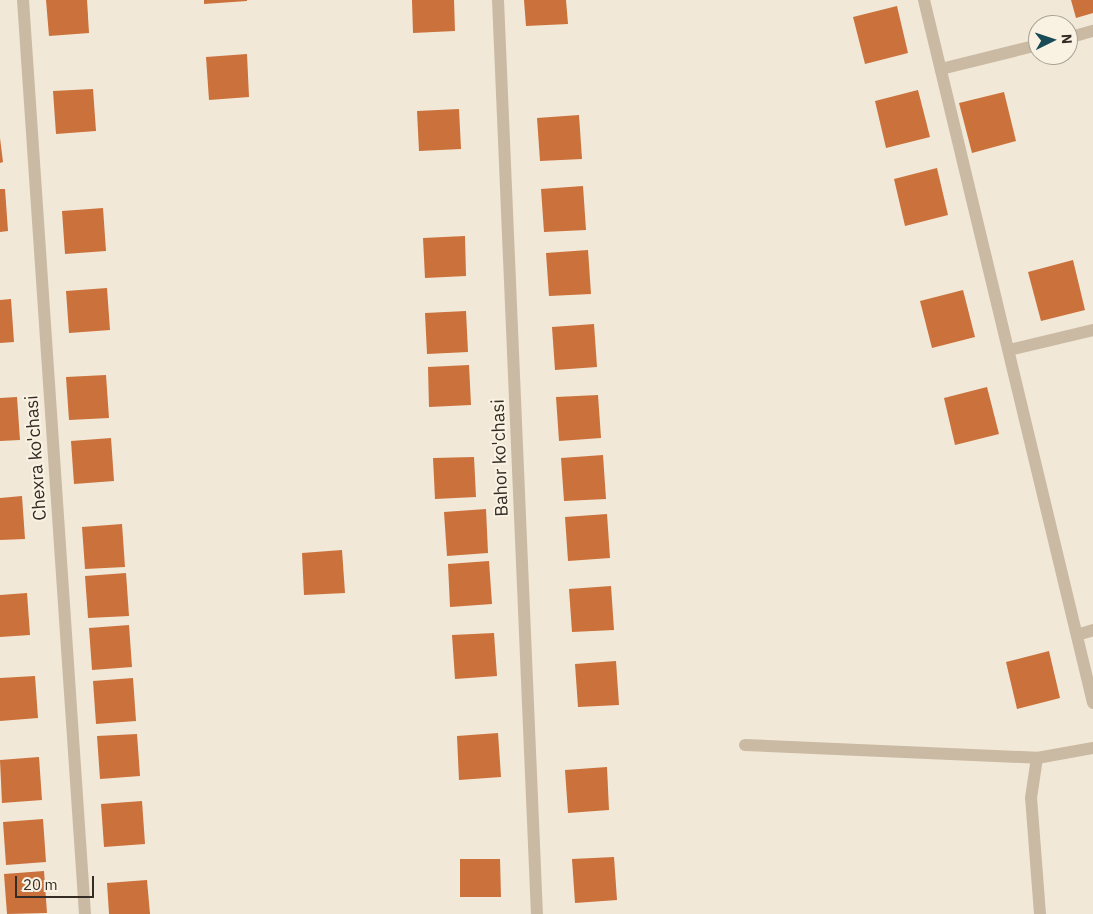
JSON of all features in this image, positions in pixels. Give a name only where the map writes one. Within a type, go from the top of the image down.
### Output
[{"type":"street","name":"Chexra ko'chasi","points":[[23,0],[85,914]]},
{"type":"street","name":"Bahor ko'chasi","points":[[498,0],[537,914]]},
{"type":"street","points":[[924,0],[1093,703]]},
{"type":"street","points":[[1078,35],[1093,31]]},
{"type":"street","points":[[941,69],[1028,47]]},
{"type":"street","points":[[1009,350],[1093,330]]},
{"type":"street","points":[[1077,635],[1093,630]]},
{"type":"street","points":[[745,745],[1037,758],[1093,748]]},
{"type":"street","points":[[1037,758],[1031,798],[1040,914]]},
{"type":"building","points":[[46,0],[87,0],[89,33],[49,36]]},
{"type":"building","points":[[204,0],[247,0],[247,1],[204,4]]},
{"type":"building","points":[[412,0],[454,0],[455,31],[413,33]]},
{"type":"building","points":[[524,0],[566,0],[568,24],[526,26]]},
{"type":"building","points":[[1071,0],[1093,0],[1093,13],[1078,17],[1078,15],[1075,15]]},
{"type":"building","points":[[897,6],[908,53],[865,64],[853,17]]},
{"type":"building","points":[[247,54],[249,97],[209,100],[206,57]]},
{"type":"building","points":[[93,89],[96,131],[56,134],[53,91]]},
{"type":"building","points":[[918,90],[930,137],[886,148],[875,101]]},
{"type":"building","points":[[1004,92],[1016,141],[972,153],[959,103]]},
{"type":"building","points":[[459,109],[461,149],[419,151],[417,111]]},
{"type":"building","points":[[579,115],[582,159],[540,161],[537,118]]},
{"type":"building","points":[[0,138],[3,162],[0,163]]},
{"type":"building","points":[[937,168],[948,215],[905,226],[894,179]]},
{"type":"building","points":[[583,186],[586,230],[544,232],[541,189]]},
{"type":"building","points":[[0,189],[5,189],[8,231],[0,232]]},
{"type":"building","points":[[103,208],[106,251],[65,254],[62,211]]},
{"type":"building","points":[[465,236],[466,276],[425,278],[423,238]]},
{"type":"building","points":[[588,250],[591,294],[549,296],[546,253]]},
{"type":"building","points":[[1073,260],[1085,310],[1041,321],[1028,272]]},
{"type":"building","points":[[107,288],[110,330],[69,333],[66,291]]},
{"type":"building","points":[[963,290],[975,337],[932,348],[920,301]]},
{"type":"building","points":[[11,299],[14,342],[0,343],[0,300]]},
{"type":"building","points":[[466,311],[468,352],[427,354],[425,313]]},
{"type":"building","points":[[594,324],[597,367],[555,370],[552,327]]},
{"type":"building","points":[[469,365],[471,405],[429,407],[428,367]]},
{"type":"building","points":[[106,375],[109,418],[69,420],[66,377]]},
{"type":"building","points":[[987,387],[999,434],[955,445],[944,398]]},
{"type":"building","points":[[598,395],[601,438],[559,441],[556,397]]},
{"type":"building","points":[[17,397],[20,440],[0,441],[0,398]]},
{"type":"building","points":[[111,438],[114,481],[74,484],[71,441]]},
{"type":"building","points":[[603,455],[606,499],[564,501],[561,458]]},
{"type":"building","points":[[474,457],[476,497],[435,499],[433,458]]},
{"type":"building","points":[[22,496],[25,539],[0,540],[0,498]]},
{"type":"building","points":[[486,509],[488,553],[447,556],[444,512]]},
{"type":"building","points":[[607,514],[610,558],[568,561],[565,517]]},
{"type":"building","points":[[122,524],[125,567],[85,569],[82,527]]},
{"type":"building","points":[[342,550],[345,593],[304,595],[302,553]]},
{"type":"building","points":[[489,561],[492,604],[450,607],[448,564]]},
{"type":"building","points":[[126,573],[129,616],[88,618],[85,576]]},
{"type":"building","points":[[611,586],[614,630],[572,632],[569,589]]},
{"type":"building","points":[[27,593],[30,635],[0,637],[0,595]]},
{"type":"building","points":[[129,625],[132,667],[92,670],[89,628]]},
{"type":"building","points":[[494,633],[497,676],[455,679],[452,635]]},
{"type":"building","points":[[1049,651],[1060,698],[1017,709],[1006,662]]},
{"type":"building","points":[[616,661],[619,705],[578,707],[575,664]]},
{"type":"building","points":[[35,676],[38,718],[0,721],[0,678]]},
{"type":"building","points":[[133,678],[136,721],[96,724],[93,681]]},
{"type":"building","points":[[498,733],[501,777],[459,780],[457,736]]},
{"type":"building","points":[[137,734],[140,776],[100,779],[97,736]]},
{"type":"building","points":[[39,757],[42,800],[2,803],[0,760]]},
{"type":"building","points":[[607,767],[609,810],[568,813],[565,770]]},
{"type":"building","points":[[142,801],[145,844],[104,847],[101,804]]},
{"type":"building","points":[[43,819],[46,862],[6,865],[3,822]]},
{"type":"building","points":[[614,857],[617,900],[575,903],[572,859]]},
{"type":"building","points":[[460,859],[500,859],[501,897],[460,897]]},
{"type":"building","points":[[44,871],[47,913],[7,914],[4,874]]},
{"type":"building","points":[[147,880],[150,914],[109,914],[107,883]]}]
